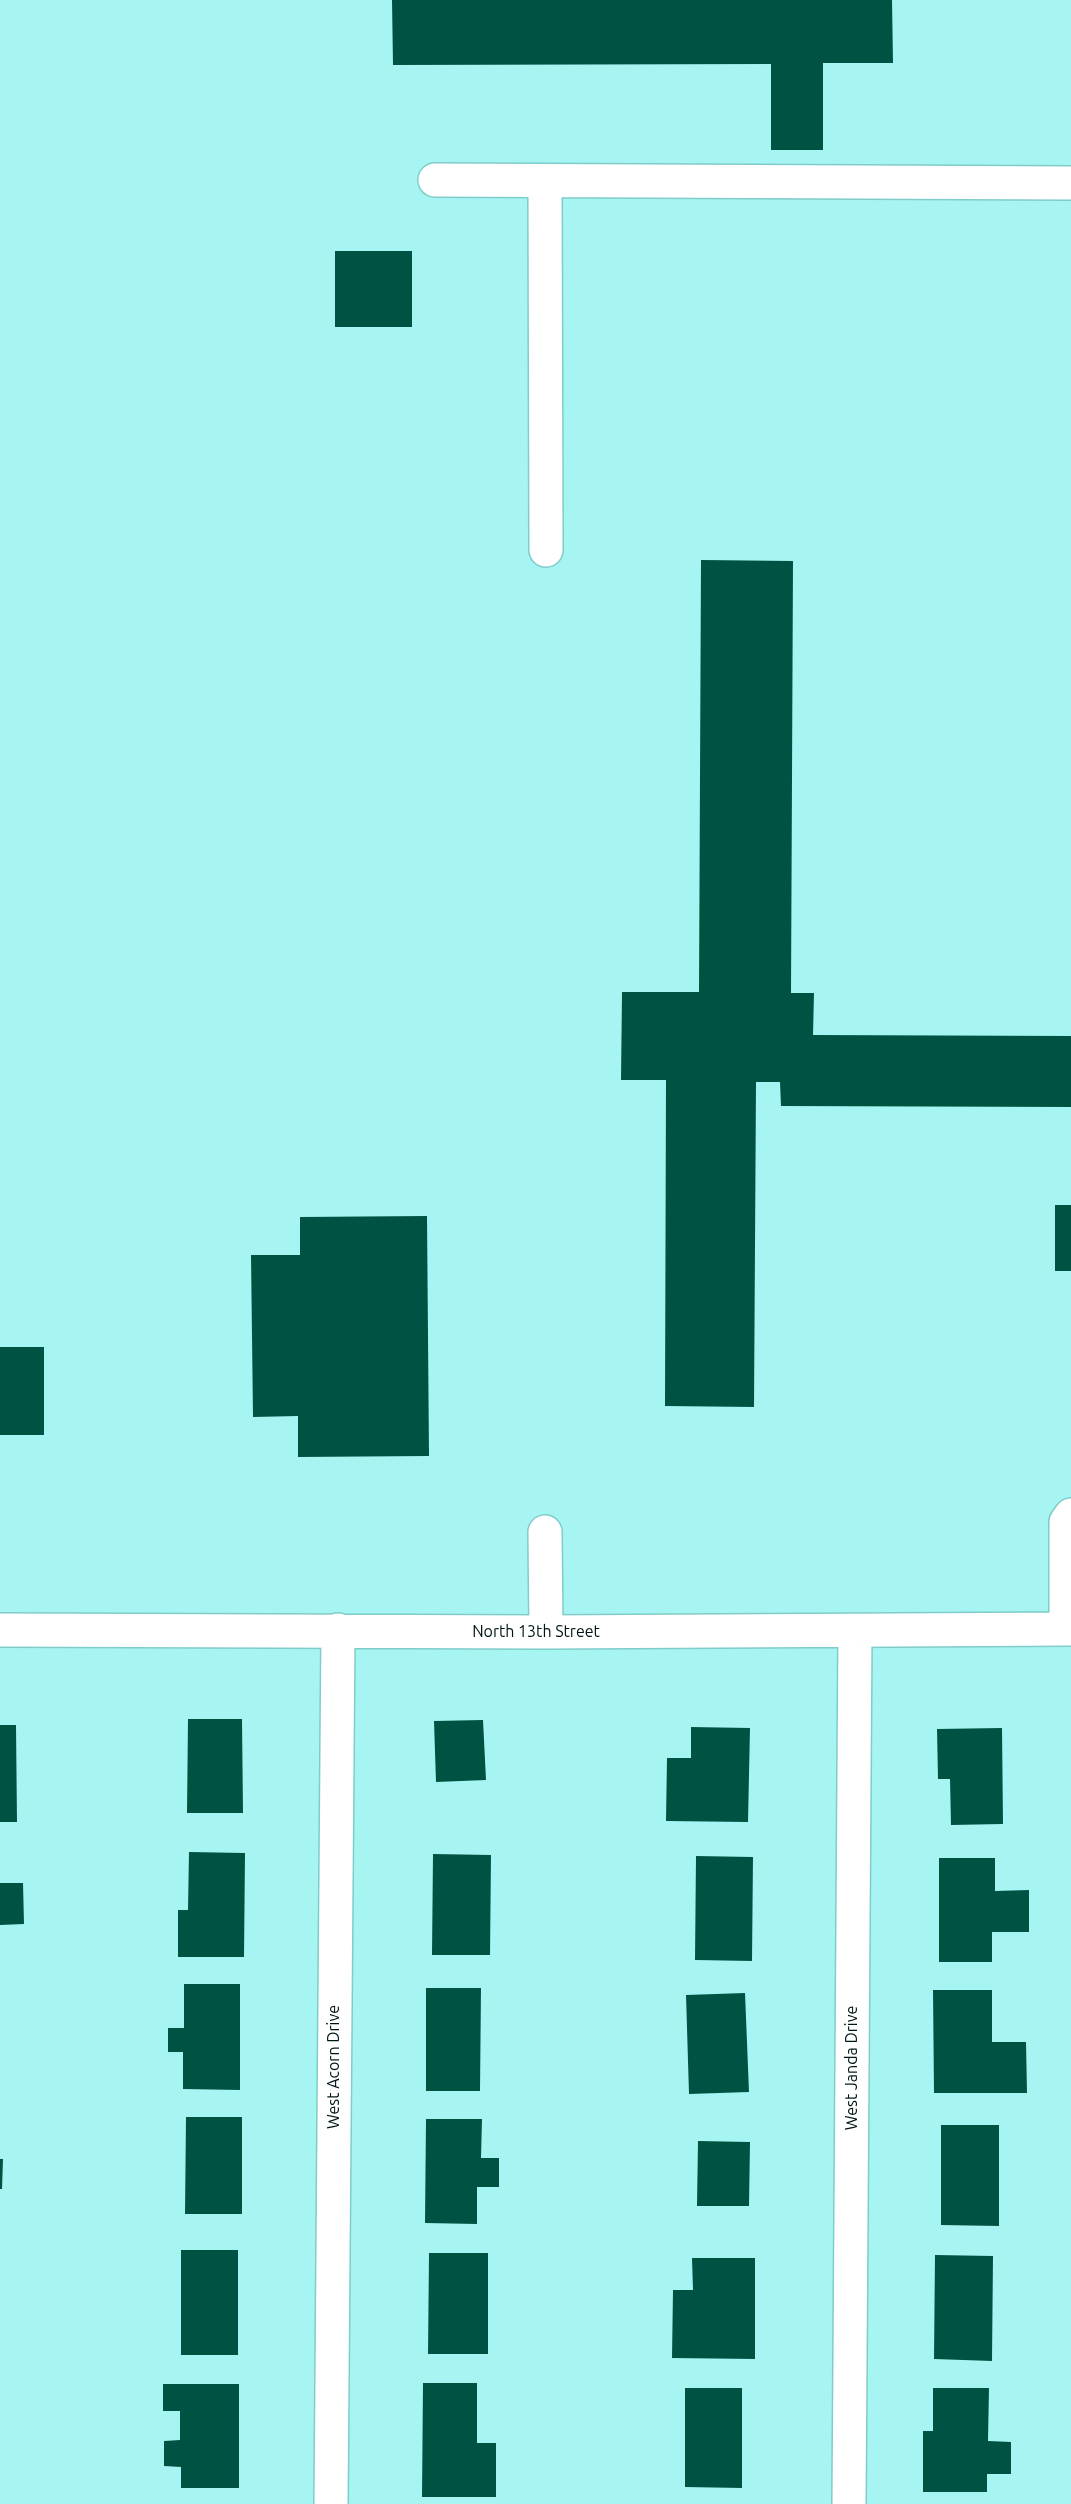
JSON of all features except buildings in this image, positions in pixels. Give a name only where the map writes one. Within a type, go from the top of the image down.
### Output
[{"type":"street","points":[[435,180],[1071,183]]},
{"type":"street","points":[[545,181],[546,550]]},
{"type":"street","points":[[1068,1629],[1066,1522],[1071,1515]]},
{"type":"street","points":[[545,1532],[546,1632]]},
{"type":"street","name":"North 13th Street","points":[[0,1630],[546,1632],[1068,1629]]},
{"type":"street","name":"West Acorn Drive","points":[[331,2504],[338,1630]]},
{"type":"street","name":"West Janda Drive","points":[[849,2504],[855,1631]]}]
